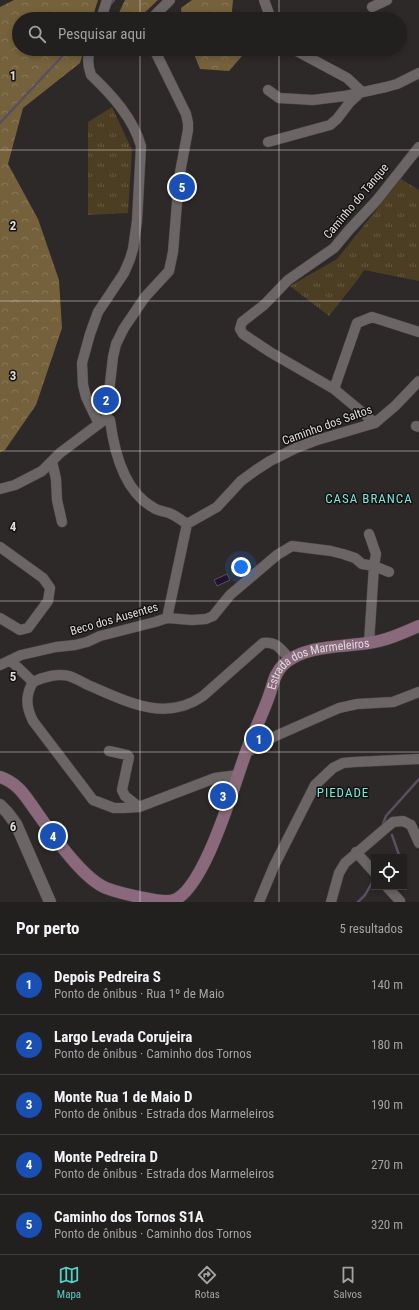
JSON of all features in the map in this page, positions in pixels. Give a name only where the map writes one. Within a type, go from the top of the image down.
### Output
[{"type":"main road","name":"Estrada dos Marmeleiros","points":[[0,777],[17,786],[23,792],[53,836],[87,876],[104,887],[151,901],[170,901],[180,897],[195,879],[216,837],[246,753],[270,695],[275,677],[282,666],[290,659],[314,650],[342,645],[369,643],[398,635],[419,626]]},
{"type":"street","points":[[158,12],[170,0]]},
{"type":"street","points":[[264,0],[268,12]]},
{"type":"street","points":[[372,7],[387,0]]},
{"type":"street","points":[[103,12],[106,2]]},
{"type":"street","points":[[89,56],[88,63],[91,75],[123,111],[130,121],[141,146],[137,221],[133,250],[124,273],[98,312],[82,363],[82,375],[86,397],[102,421]]},
{"type":"street","points":[[102,421],[116,344],[124,328],[145,297],[169,271],[173,252],[179,178],[188,130],[188,122],[186,114],[157,56]]},
{"type":"street","points":[[306,56],[347,78],[362,92]]},
{"type":"street","points":[[268,90],[279,98],[312,100],[345,96],[397,84],[419,73]]},
{"type":"street","points":[[268,142],[330,124],[337,119],[350,102],[362,92]]},
{"type":"street","name":"Caminho do Tanque","points":[[334,389],[270,352],[241,332],[240,327],[242,322],[264,305],[288,280],[334,248],[377,200],[419,147]]},
{"type":"street","points":[[376,423],[334,389],[357,323],[372,317],[419,332]]},
{"type":"street","name":"Caminho dos Saltos","points":[[187,524],[217,507],[241,481],[270,461],[314,441],[376,423],[419,381]]},
{"type":"street","points":[[0,489],[15,485],[42,471],[52,461],[102,421],[110,420],[112,436],[120,466],[134,491],[141,499],[155,509],[169,513],[187,524]]},
{"type":"street","points":[[52,461],[56,479],[57,500],[62,522]]},
{"type":"street","name":"Beco dos Ausentes","points":[[0,665],[21,655],[81,643],[100,636],[166,618],[187,524]]},
{"type":"street","points":[[369,534],[376,554],[369,643]]},
{"type":"street","points":[[166,618],[192,620],[206,619],[213,616],[230,595],[277,555],[292,546],[331,551],[355,558],[362,564],[374,566],[389,572]]},
{"type":"street","points":[[0,547],[43,578],[50,588],[48,601],[28,628],[20,630],[0,618]]},
{"type":"street","points":[[238,776],[215,778],[139,807],[114,808],[93,800],[33,721],[26,702],[29,689],[33,682],[40,678],[51,676],[68,676],[138,705],[153,709],[166,709],[182,707],[194,703],[263,643],[274,643],[290,659]]},
{"type":"street","points":[[10,660],[33,682]]},
{"type":"street","points":[[246,753],[271,738],[339,708],[357,704],[393,702],[419,692]]},
{"type":"street","points":[[109,751],[129,757],[122,790],[125,796],[139,807]]},
{"type":"street","points":[[259,902],[274,866],[314,785],[332,768],[343,763],[419,759]]},
{"type":"street","points":[[0,805],[8,812],[16,824],[50,902]]},
{"type":"street","points":[[331,902],[340,873],[346,863],[356,852],[393,822],[403,821],[411,825],[419,843]]},
{"type":"street","points":[[356,852],[371,869]]},
{"type":"street","points":[[390,890],[400,901]]},
{"type":"green space","points":[[14,0],[98,0],[94,12],[12,12],[12,56],[82,56],[80,63],[23,108],[8,164],[38,219],[59,280],[62,328],[36,405],[5,450],[0,452],[0,7]]},
{"type":"green space","points":[[125,0],[158,0],[145,12],[119,12]]},
{"type":"green space","points":[[192,0],[233,0],[232,12],[181,12],[181,8]]},
{"type":"green space","points":[[195,56],[242,56],[229,71],[200,69]]},
{"type":"green space","points":[[112,107],[132,150],[128,213],[88,215],[88,122]]},
{"type":"green space","points":[[401,179],[419,190],[419,281],[364,270],[329,316],[290,286],[337,259]]},
{"type":"water","points":[[227,574],[230,580],[217,586],[214,580]]},
{"type":"waterway","points":[[109,6],[114,0]]},
{"type":"waterway","points":[[0,123],[62,56]]},
{"type":"waterway","points":[[383,824],[386,816],[419,779]]},
{"type":"waterway","points":[[392,835],[399,854]]},
{"type":"waterway","points":[[358,902],[365,895],[371,884]]},
{"type":"place","name":"Caminho dos Tornos S1A","points":[[182,187]]},
{"type":"place","name":"Largo Levada Corujeira","points":[[106,400]]},
{"type":"place","name":"Depois Pedreira S","points":[[259,739]]},
{"type":"place","name":"Monte Rua 1 de Maio D","points":[[223,796]]},
{"type":"place","name":"Monte Pedreira D","points":[[53,836]]},
{"type":"district","name":"CASA BRANCA","points":[[369,498]]},
{"type":"district","name":"PIEDADE","points":[[343,792]]}]
